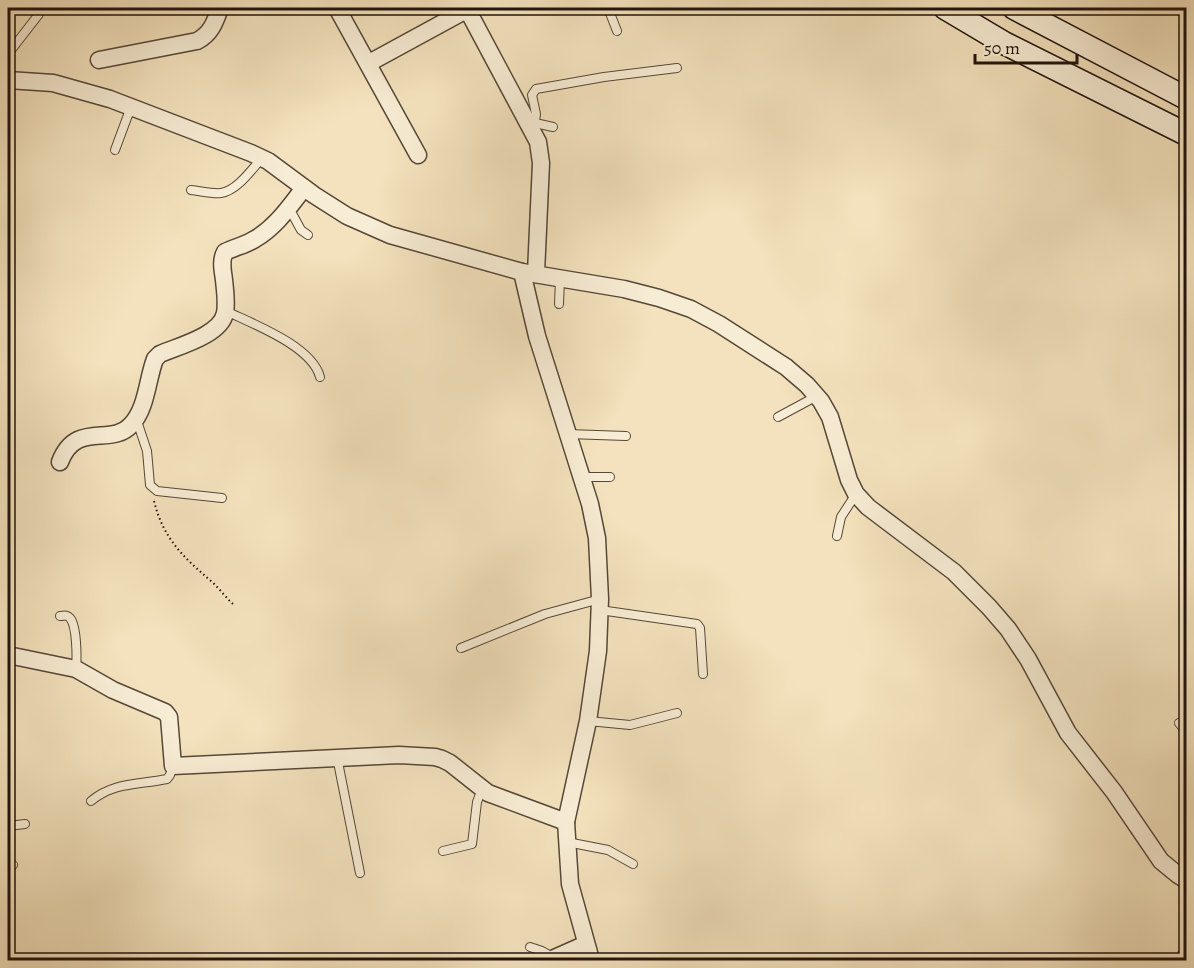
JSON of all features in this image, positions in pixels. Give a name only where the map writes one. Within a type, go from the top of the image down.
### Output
[{"type":"main road","points":[[945,8],[1004,43],[1186,134]]},
{"type":"main road","points":[[1014,8],[1186,98]]},
{"type":"street","points":[[99,60],[197,41],[205,37],[214,26],[220,8]]},
{"type":"street","points":[[337,8],[418,155]]},
{"type":"street","points":[[369,63],[468,8],[534,127],[538,142],[541,163],[529,272],[537,336],[590,504],[597,538],[600,604],[598,651],[588,721],[566,822],[570,884],[589,952],[552,959]]},
{"type":"street","points":[[8,80],[53,83],[130,107],[262,158],[347,216],[390,235],[529,272],[624,289],[691,309],[786,367],[817,396],[830,417],[849,480],[856,494],[868,507],[954,572],[1008,629],[1028,659],[1068,733],[1114,792],[1161,861],[1186,880]]},
{"type":"street","points":[[60,462],[69,447],[80,438],[125,431],[142,406],[155,359],[160,354],[214,330],[220,324],[226,311],[222,264],[225,252],[263,234],[304,188]]},
{"type":"street","points":[[8,655],[76,669],[114,690],[165,712],[169,717],[173,766],[337,757],[408,755],[435,757],[450,763],[489,793],[566,822]]},
{"type":"lane","points":[[608,8],[617,31]]},
{"type":"lane","points":[[8,54],[39,14]]},
{"type":"lane","points":[[553,127],[534,127],[536,114],[532,95],[536,89],[604,77],[678,68]]},
{"type":"lane","points":[[115,150],[130,107]]},
{"type":"lane","points":[[191,190],[226,192],[245,177],[262,158]]},
{"type":"lane","points":[[289,207],[301,230],[308,235]]},
{"type":"lane","points":[[559,304],[560,279]]},
{"type":"lane","points":[[226,311],[284,339],[316,366],[320,377]]},
{"type":"lane","points":[[778,417],[817,396]]},
{"type":"lane","points":[[136,417],[147,451],[150,485],[153,489],[222,498]]},
{"type":"lane","points":[[568,435],[626,436]]},
{"type":"lane","points":[[581,477],[610,477]]},
{"type":"lane","points":[[837,536],[841,517],[856,494]]},
{"type":"lane","points":[[461,648],[545,614],[600,604],[697,624],[703,674]]},
{"type":"lane","points":[[60,616],[70,618],[73,625],[77,654],[76,669]]},
{"type":"lane","points":[[588,721],[624,726],[677,713]]},
{"type":"lane","points":[[1179,723],[1186,732]]},
{"type":"lane","points":[[337,757],[360,873]]},
{"type":"lane","points":[[91,801],[102,792],[112,788],[167,779],[173,766]]},
{"type":"lane","points":[[443,851],[472,844],[477,802],[482,789]]},
{"type":"lane","points":[[8,826],[25,824]]},
{"type":"lane","points":[[567,842],[608,850],[633,864]]},
{"type":"lane","points":[[530,947],[542,951],[552,959]]},
{"type":"path","points":[[153,489],[154,503],[161,523],[180,554],[234,605]]}]
